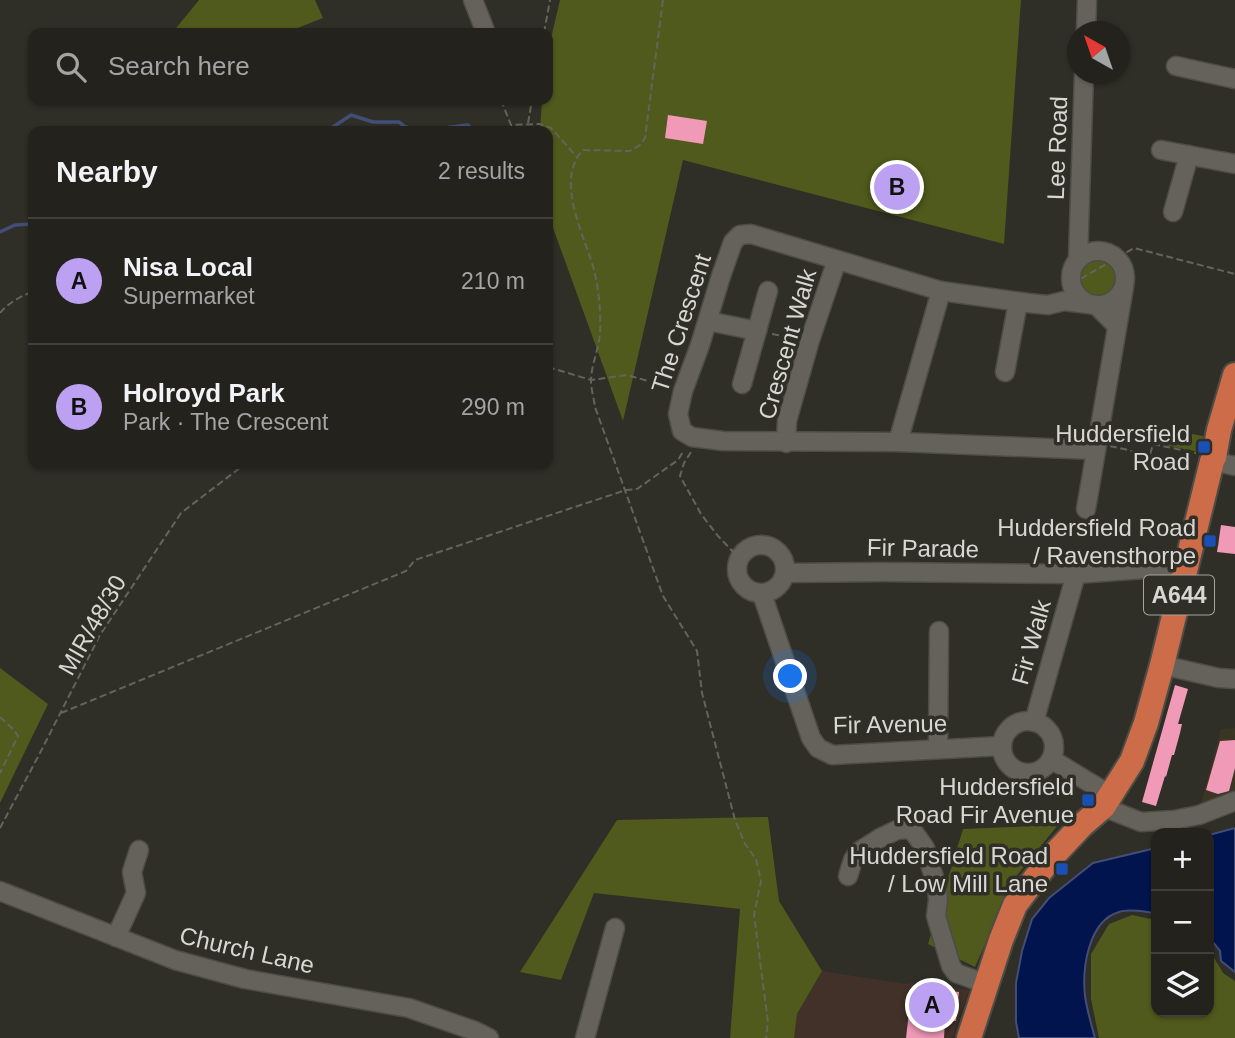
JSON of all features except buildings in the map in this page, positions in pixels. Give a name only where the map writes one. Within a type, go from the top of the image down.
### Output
[{"type":"highway","name":"A644","points":[[968,1038],[1000,940],[1015,905],[1050,859],[1106,801],[1132,761],[1146,723],[1186,566],[1220,461],[1235,374]]},
{"type":"street","points":[[473,0],[483,28]]},
{"type":"street","points":[[1086,21],[1087,0]]},
{"type":"street","points":[[1176,66],[1235,79]]},
{"type":"street","name":"Lee Road","points":[[1070,293],[1073,267],[1078,260],[1084,84]]},
{"type":"street","points":[[1161,150],[1235,164]]},
{"type":"street","points":[[1172,212],[1189,155]]},
{"type":"street","name":"Lee Road","points":[[1079,224],[1123,268],[1125,278],[1086,509]]},
{"type":"street","name":"The Crescent","points":[[692,437],[682,431],[678,414],[683,391],[733,242],[740,235],[751,234],[941,291],[1048,305],[1070,293],[1096,305]]},
{"type":"street","points":[[1078,260],[1094,251],[1110,255]]},
{"type":"street","name":"Crescent Walk","points":[[786,443],[787,421],[837,260]]},
{"type":"street","points":[[1096,305],[1112,301],[1124,287]]},
{"type":"street","points":[[742,384],[768,291]]},
{"type":"street","points":[[898,442],[941,291]]},
{"type":"street","points":[[1005,372],[1018,302]]},
{"type":"street","points":[[1096,305],[1117,326]]},
{"type":"street","points":[[708,321],[757,331]]},
{"type":"street","points":[[692,437],[786,443],[898,442],[1096,447]]},
{"type":"street","points":[[765,545],[778,552],[785,566],[782,581],[770,592],[755,593],[743,585],[737,572],[739,558],[750,548],[765,545]]},
{"type":"street","name":"Fir Parade","points":[[785,573],[1076,574],[1186,566]]},
{"type":"street","name":"Fir Walk","points":[[1034,722],[1076,574]]},
{"type":"street","name":"Fir Avenue","points":[[762,593],[811,738],[818,748],[832,755],[1002,746]]},
{"type":"street","points":[[938,749],[939,631]]},
{"type":"street","points":[[1162,665],[1235,679]]},
{"type":"street","points":[[1034,722],[1051,736],[1053,751],[1046,766],[1030,773],[1014,769],[1003,755],[1002,746],[1003,739],[1012,726],[1034,722]]},
{"type":"street","points":[[1051,758],[1106,801],[1140,822],[1199,815],[1235,801]]},
{"type":"street","points":[[848,876],[858,852],[897,830],[913,831],[925,848],[937,887],[936,916],[951,966],[956,973],[986,984]]},
{"type":"street","points":[[116,937],[136,893],[132,872],[139,850]]},
{"type":"street","name":"Church Lane","points":[[0,891],[175,960],[245,979],[409,1008],[489,1038]]},
{"type":"street","points":[[585,1038],[615,928]]},
{"type":"path","points":[[545,28],[550,0]]},
{"type":"path","points":[[663,0],[645,138],[630,151],[583,150],[577,156],[570,193],[595,274],[601,315],[600,336],[591,380],[595,407],[663,596],[697,651],[702,693],[735,820],[745,844],[756,859],[761,881],[754,915],[768,1022],[766,1038]]},
{"type":"path","points":[[503,105],[511,125],[546,126]]},
{"type":"path","points":[[528,124],[531,105]]},
{"type":"path","points":[[553,130],[577,156]]},
{"type":"path","points":[[1070,293],[1110,255],[1133,248],[1235,274]]},
{"type":"path","points":[[0,313],[28,294]]},
{"type":"path","points":[[757,331],[810,340]]},
{"type":"path","points":[[553,369],[591,380],[627,375],[683,391]]},
{"type":"path","points":[[61,713],[406,571],[415,560],[626,490],[637,489],[678,460],[692,437]]},
{"type":"path","points":[[692,437],[691,454],[684,463],[680,476],[701,514],[739,558]]},
{"type":"path","points":[[1096,447],[1150,455],[1153,444],[1220,461]]},
{"type":"path","name":"MIR/48/30","points":[[0,828],[100,635],[181,513],[238,469]]},
{"type":"path","points":[[0,717],[18,736],[0,773]]},
{"type":"shaded area","points":[[1235,728],[1235,791],[1201,803],[1221,729]]},
{"type":"shaded area","points":[[1235,828],[1235,972],[1221,961],[1220,951],[1214,943],[1214,834]]},
{"type":"shaded area","points":[[1151,849],[1151,912],[1127,910],[1119,912],[1100,925],[1094,935],[1086,960],[1085,996],[1095,1038],[1019,1038],[1016,1022],[1016,983],[1032,919],[1049,898],[1093,863]]},
{"type":"shaded area","points":[[822,971],[906,984],[916,982],[969,990],[952,1038],[794,1038],[797,1014]]},
{"type":"green space","points":[[199,0],[315,0],[323,18],[298,28],[176,28]]},
{"type":"green space","points":[[560,0],[1021,0],[1004,244],[683,160],[623,421],[553,228],[553,126],[540,126],[542,105],[553,105],[553,30]]},
{"type":"green space","points":[[1098,251],[1117,259],[1125,278],[1117,297],[1098,305],[1079,297],[1071,278],[1079,259]]},
{"type":"green space","points":[[1159,427],[1207,437],[1203,453],[1155,443]]},
{"type":"green space","points":[[0,668],[48,704],[0,803]]},
{"type":"green space","points":[[768,817],[779,901],[822,971],[797,1014],[794,1038],[730,1038],[740,909],[594,893],[561,980],[520,972],[617,820]]},
{"type":"green space","points":[[1058,825],[1014,879],[975,967],[928,944],[963,829]]},
{"type":"green space","points":[[1132,915],[1151,919],[1151,1017],[1214,1017],[1214,958],[1223,973],[1235,981],[1235,1038],[1099,1038],[1091,999],[1091,954],[1109,924]]},
{"type":"waterway","points":[[334,126],[351,115],[373,122],[399,122],[404,126]]},
{"type":"waterway","points":[[461,126],[469,126]]},
{"type":"waterway","points":[[0,232],[15,225],[28,224]]},
{"type":"place","name":"Holroyd Park","points":[[897,187]]},
{"type":"place","name":"Huddersfield Road","points":[[1204,447]]},
{"type":"place","name":"Huddersfield Road / Ravensthorpe","points":[[1210,541]]},
{"type":"place","name":"Huddersfield Road Fir Avenue","points":[[1088,800]]},
{"type":"place","name":"Huddersfield Road / Low Mill Lane","points":[[1062,869]]},
{"type":"place","name":"Nisa Local","points":[[932,1005]]}]
